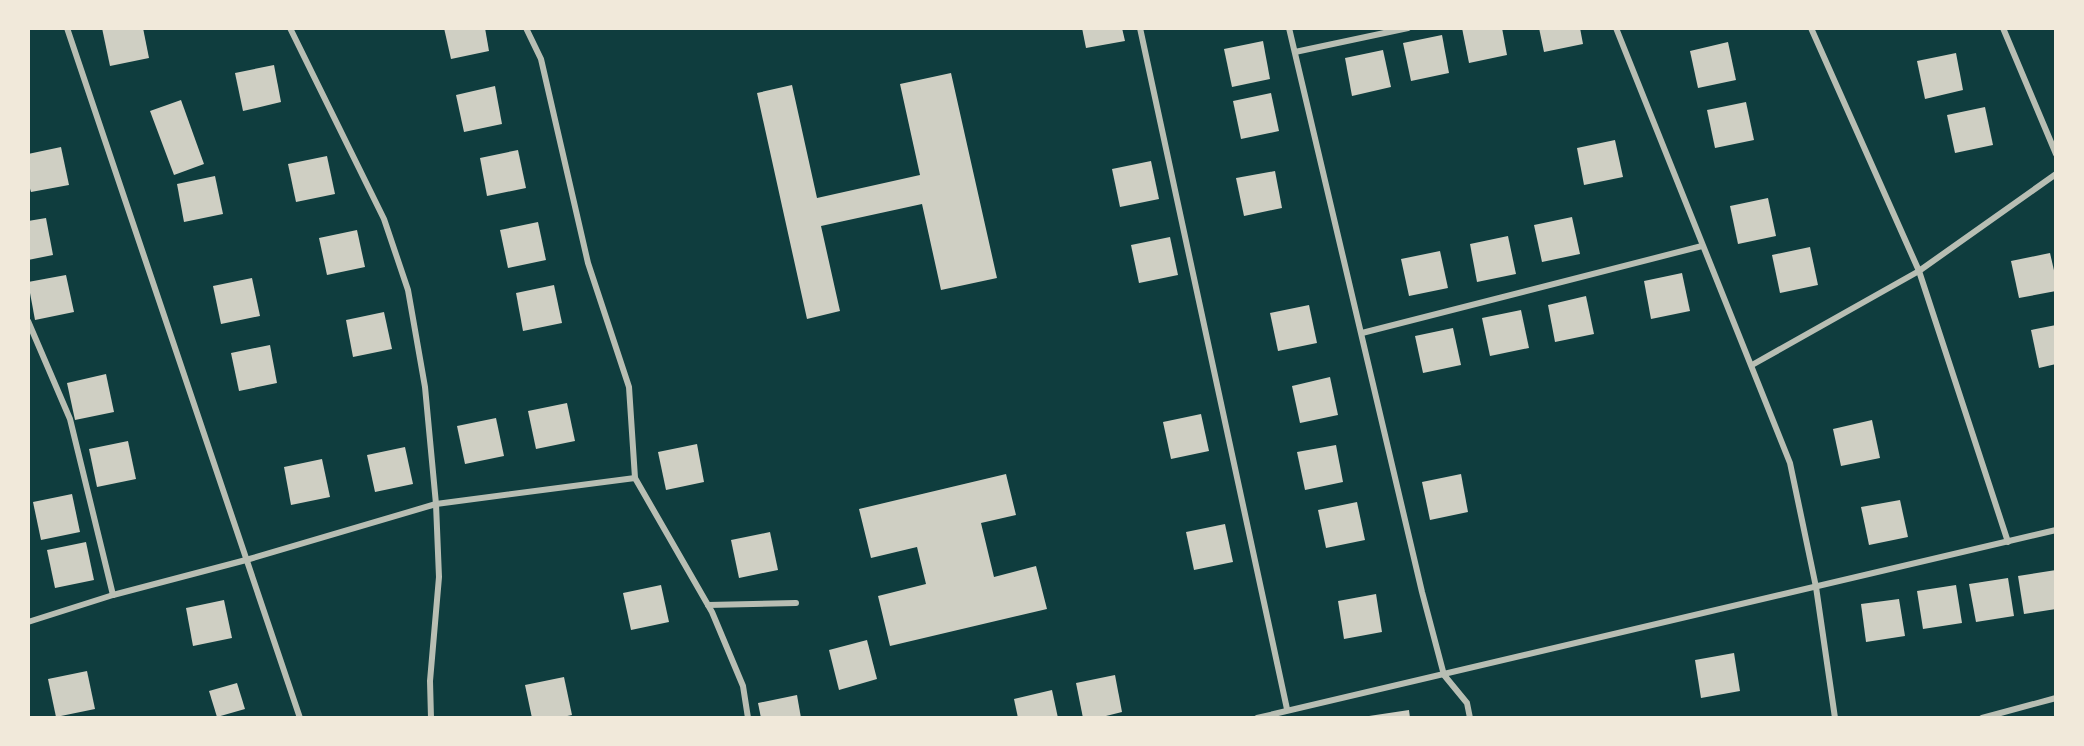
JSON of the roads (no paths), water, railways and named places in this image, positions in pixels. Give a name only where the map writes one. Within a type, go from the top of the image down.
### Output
[{"type":"street","points":[[67,28],[300,717]]},
{"type":"street","points":[[290,28],[384,219],[408,290],[425,387],[436,504],[439,577],[430,681],[431,717]]},
{"type":"street","points":[[526,28],[541,59],[588,263],[628,387],[635,478],[708,605],[743,686],[748,717]]},
{"type":"street","points":[[1140,28],[1287,709]]},
{"type":"street","points":[[1289,28],[1444,675],[1467,703],[1470,717]]},
{"type":"street","points":[[1294,52],[1408,28]]},
{"type":"street","points":[[1616,28],[1790,464],[1816,587],[1835,717]]},
{"type":"street","points":[[1811,28],[1918,271],[2008,542]]},
{"type":"street","points":[[2003,28],[2055,154]]},
{"type":"street","points":[[1752,365],[1918,271],[2055,174]]},
{"type":"street","points":[[1362,333],[1702,246]]},
{"type":"street","points":[[28,321],[70,419],[112,595]]},
{"type":"street","points":[[28,622],[112,595],[246,560],[436,504],[635,478]]},
{"type":"street","points":[[1257,717],[2055,530]]},
{"type":"street","points":[[708,605],[796,603]]},
{"type":"street","points":[[1985,717],[2055,698]]}]
